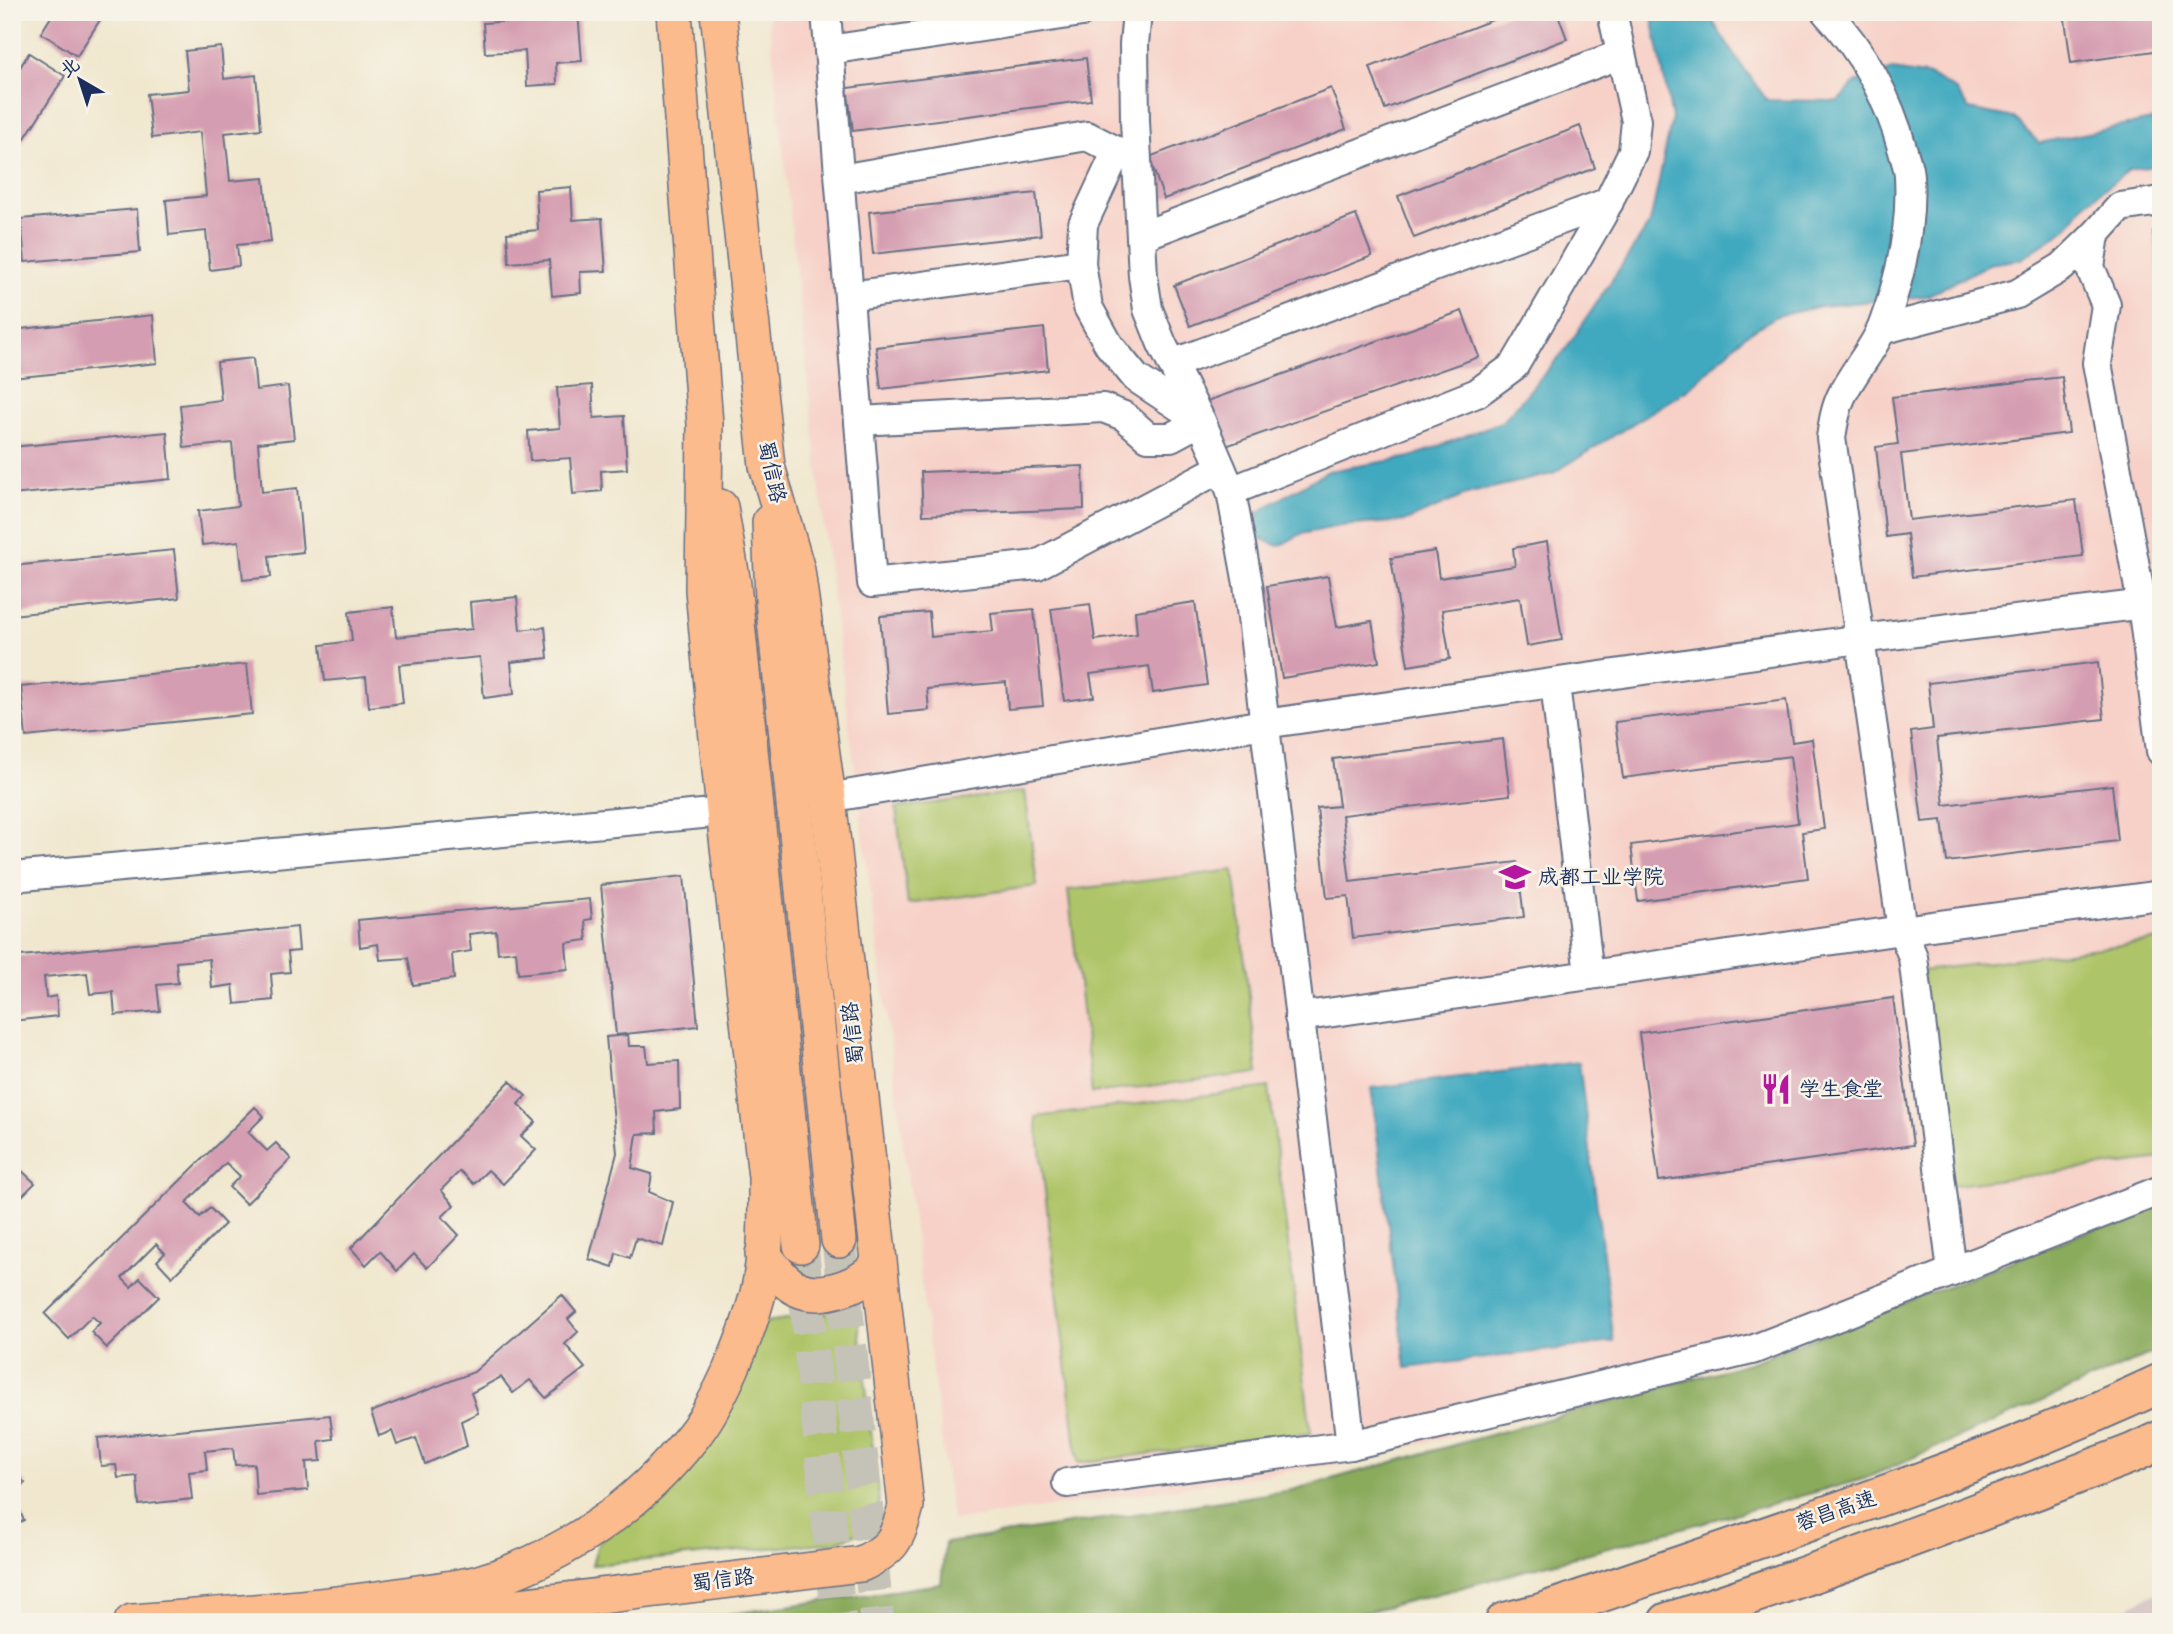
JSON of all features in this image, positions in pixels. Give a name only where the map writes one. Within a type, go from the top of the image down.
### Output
[{"type":"highway","name":"蓉昌高速","points":[[1505,1622],[1541,1613],[1929,1479],[2114,1405],[2161,1383]]},
{"type":"highway","points":[[1668,1622],[1946,1525],[2161,1440]]},
{"type":"main road","points":[[478,1583],[540,1559],[599,1527],[628,1506],[695,1435],[728,1376],[757,1297],[766,1234],[766,1177],[724,813],[703,590],[705,424],[674,12]]},
{"type":"main road","name":"蜀信路","points":[[388,1622],[861,1564],[882,1554],[889,1546],[900,1526],[906,1506],[828,798],[797,570],[767,466],[718,12]]},
{"type":"main road","points":[[705,424],[733,583],[801,1245]]},
{"type":"main road","points":[[767,466],[774,601],[839,1240]]},
{"type":"main road","points":[[763,1254],[780,1276],[799,1290],[839,1290],[860,1281],[878,1265]]},
{"type":"main road","points":[[132,1622],[358,1602],[478,1583],[520,1584],[797,1550],[799,1570]]},
{"type":"street","points":[[826,12],[872,583],[1037,565],[1226,480],[1477,393],[1514,366],[1609,202],[1633,150],[1636,121],[1612,12]]},
{"type":"street","points":[[829,50],[1082,12]]},
{"type":"street","points":[[1137,12],[1128,156],[1142,236],[1143,276],[1148,309],[1226,480],[1248,584],[1352,1445]]},
{"type":"street","points":[[1826,12],[1856,49],[1883,92],[1898,130],[1909,174],[1909,222],[1904,254],[1881,330],[1842,395],[1835,413],[1831,438],[1902,930],[1913,957],[1952,1272]]},
{"type":"street","points":[[1142,236],[1621,54]]},
{"type":"street","points":[[840,178],[1087,136],[1128,156]]},
{"type":"street","points":[[1128,156],[1083,224],[1081,264],[1088,307],[1109,345],[1136,378],[1201,421]]},
{"type":"street","points":[[1881,330],[2017,295],[2062,267],[2120,207],[2161,201]]},
{"type":"street","points":[[1172,364],[1609,202]]},
{"type":"street","points":[[2095,235],[2090,267],[2106,305],[2097,363],[2151,603],[2161,751]]},
{"type":"street","points":[[849,296],[1081,264]]},
{"type":"street","points":[[859,421],[1103,408],[1124,416],[1148,437],[1171,437],[1201,421]]},
{"type":"street","points":[[828,798],[1265,724],[1860,639],[2151,603]]},
{"type":"street","points":[[1555,683],[1589,975]]},
{"type":"street","points":[[12,877],[724,813]]},
{"type":"street","points":[[1299,1017],[2161,895]]},
{"type":"street","points":[[1067,1483],[1352,1445],[1752,1350],[2161,1190]]},
{"type":"shaded area","name":"成都工业学院","points":[[768,12],[2161,12],[2161,1199],[1752,1358],[1347,1463],[952,1521],[827,555]]},
{"type":"shaded area","points":[[2161,1590],[2161,1622],[2100,1622]]},
{"type":"green space","points":[[1025,791],[1037,886],[908,904],[896,808]]},
{"type":"green space","points":[[1234,870],[1258,1073],[1092,1093],[1068,890]]},
{"type":"green space","points":[[2161,940],[2161,1159],[1948,1186],[1921,971]]},
{"type":"green space","points":[[1269,1087],[1311,1433],[1078,1463],[1036,1117]]},
{"type":"green space","points":[[2161,1203],[2161,1349],[1864,1479],[1327,1622],[675,1622],[941,1584],[945,1543],[1292,1490],[1752,1362]]},
{"type":"green space","points":[[857,1309],[879,1501],[877,1525],[835,1542],[592,1565],[598,1544],[766,1322]]},
{"type":"water","points":[[1651,12],[1707,12],[1767,100],[1838,101],[1855,83],[1893,70],[1931,76],[1957,91],[1969,109],[2014,118],[2039,143],[2161,118],[2161,165],[2129,170],[2084,205],[2066,229],[2021,259],[1989,264],[1927,296],[1822,306],[1777,316],[1744,336],[1690,388],[1552,474],[1470,493],[1406,521],[1340,526],[1301,534],[1279,546],[1259,538],[1255,524],[1260,511],[1328,471],[1411,457],[1503,421],[1566,349],[1650,223],[1672,118]]},
{"type":"water","points":[[1579,1062],[1614,1342],[1406,1368],[1371,1088]]},
{"type":"building","points":[[54,12],[105,12],[77,56],[41,33]]},
{"type":"building","points":[[514,12],[578,12],[582,61],[556,63],[557,84],[527,86],[525,51],[485,53],[483,23],[514,21]]},
{"type":"building","points":[[1513,12],[1557,12],[1567,39],[1385,109],[1370,67]]},
{"type":"building","points":[[2064,12],[2161,12],[2161,50],[2071,63]]},
{"type":"building","points":[[221,47],[224,79],[256,75],[261,129],[225,133],[230,181],[264,178],[271,242],[237,245],[239,266],[210,270],[206,231],[169,235],[166,200],[206,196],[200,132],[152,138],[147,94],[189,90],[185,51]]},
{"type":"building","points":[[29,53],[65,76],[12,158],[12,80]]},
{"type":"building","points":[[1086,58],[1091,100],[853,131],[847,88]]},
{"type":"building","points":[[1331,88],[1346,129],[1164,199],[1149,157]]},
{"type":"building","points":[[1580,126],[1595,168],[1414,238],[1398,196]]},
{"type":"building","points":[[571,187],[573,220],[602,218],[606,271],[580,272],[581,293],[552,296],[549,260],[509,263],[507,233],[538,230],[536,190]]},
{"type":"building","points":[[1036,193],[1041,235],[873,254],[869,212]]},
{"type":"building","points":[[137,209],[140,252],[25,262],[21,219]]},
{"type":"building","points":[[1356,215],[1372,256],[1190,326],[1174,285]]},
{"type":"building","points":[[2161,230],[2161,278],[2159,278],[2153,231]]},
{"type":"building","points":[[1462,311],[1479,357],[1223,447],[1207,401]]},
{"type":"building","points":[[153,315],[157,363],[12,378],[12,330]]},
{"type":"building","points":[[1044,328],[1048,370],[881,389],[876,347]]},
{"type":"building","points":[[253,358],[256,390],[288,386],[294,439],[258,443],[262,492],[297,488],[303,552],[269,556],[271,577],[243,580],[239,541],[202,545],[198,511],[238,506],[232,443],[184,448],[180,405],[221,400],[217,362]]},
{"type":"building","points":[[2062,377],[2069,433],[1901,454],[1909,520],[2076,500],[2083,556],[1912,577],[1907,534],[1886,537],[1876,447],[1898,444],[1892,397]]},
{"type":"building","points":[[592,385],[594,418],[624,416],[627,469],[601,471],[602,491],[573,494],[570,458],[530,461],[528,431],[560,428],[557,388]]},
{"type":"building","points":[[167,432],[171,479],[12,495],[12,447]]},
{"type":"building","points":[[1083,466],[1084,509],[923,515],[921,472]]},
{"type":"building","points":[[1547,542],[1562,640],[1527,646],[1520,598],[1442,610],[1450,659],[1408,666],[1391,558],[1435,551],[1439,578],[1515,566],[1513,548]]},
{"type":"building","points":[[174,550],[179,598],[12,615],[12,566]]},
{"type":"building","points":[[1328,576],[1337,627],[1372,621],[1379,662],[1282,678],[1267,586]]},
{"type":"building","points":[[517,597],[520,630],[545,627],[548,658],[511,662],[514,694],[484,698],[480,657],[399,665],[403,703],[369,707],[366,677],[325,681],[321,645],[352,641],[349,612],[393,607],[396,637],[472,629],[470,602]]},
{"type":"building","points":[[1195,602],[1207,685],[1153,693],[1149,666],[1090,674],[1094,697],[1064,701],[1051,609],[1090,604],[1095,640],[1137,634],[1135,611]]},
{"type":"building","points":[[1034,609],[1043,706],[1008,709],[1006,682],[927,689],[929,710],[888,714],[880,616],[929,612],[931,637],[993,631],[991,613]]},
{"type":"building","points":[[2098,662],[2104,719],[1937,738],[1944,805],[2112,785],[2118,841],[1947,862],[1942,820],[1922,822],[1911,732],[1933,729],[1928,683]]},
{"type":"building","points":[[247,664],[252,714],[26,737],[21,687]]},
{"type":"building","points":[[1786,700],[1792,742],[1812,739],[1824,829],[1802,832],[1808,878],[1638,901],[1631,845],[1798,823],[1790,756],[1623,778],[1615,722]]},
{"type":"building","points":[[1503,739],[1510,795],[1342,815],[1350,882],[1517,862],[1524,917],[1353,938],[1348,896],[1327,898],[1317,808],[1339,806],[1333,759]]},
{"type":"building","points":[[684,876],[698,1026],[616,1035],[601,885]]},
{"type":"building","points":[[590,899],[592,919],[585,920],[587,940],[566,943],[568,969],[518,974],[516,951],[498,953],[496,931],[469,934],[471,951],[452,954],[454,979],[413,985],[408,958],[380,960],[378,944],[360,947],[358,920]]},
{"type":"building","points":[[297,927],[299,951],[288,952],[290,972],[271,974],[273,1000],[235,1004],[233,985],[212,988],[209,959],[176,962],[178,983],[157,985],[160,1011],[115,1015],[113,992],[90,994],[87,973],[44,977],[46,998],[56,996],[58,1016],[12,1021],[12,957]]},
{"type":"building","name":"学生食堂","points":[[1893,998],[1913,1145],[1659,1181],[1639,1033]]},
{"type":"building","points":[[628,1035],[629,1046],[646,1046],[648,1063],[679,1061],[680,1109],[656,1112],[657,1133],[637,1134],[632,1168],[652,1174],[649,1192],[673,1202],[663,1246],[636,1238],[630,1258],[616,1253],[613,1267],[589,1259],[617,1153],[606,1037]]},
{"type":"building","points":[[510,1081],[526,1096],[518,1104],[536,1122],[521,1136],[536,1150],[503,1184],[488,1170],[474,1184],[460,1171],[441,1190],[454,1205],[442,1217],[459,1235],[427,1268],[414,1254],[397,1271],[380,1251],[366,1265],[351,1248]]},
{"type":"building","points":[[255,1107],[264,1116],[248,1132],[267,1151],[276,1143],[291,1159],[246,1204],[229,1187],[240,1176],[226,1163],[186,1203],[200,1217],[210,1208],[225,1224],[172,1277],[157,1261],[165,1253],[156,1244],[122,1278],[131,1287],[140,1278],[159,1297],[107,1348],[91,1332],[100,1323],[92,1316],[69,1339],[45,1314]]},
{"type":"building","points":[[19,1168],[35,1183],[12,1206],[12,1175]]},
{"type":"building","points":[[562,1295],[576,1312],[568,1319],[578,1332],[565,1344],[585,1368],[546,1398],[530,1380],[513,1393],[501,1377],[471,1393],[478,1413],[461,1421],[467,1446],[425,1464],[416,1438],[397,1445],[392,1431],[379,1436],[371,1412],[474,1372]]},
{"type":"building","points":[[330,1415],[333,1439],[319,1441],[321,1461],[306,1462],[308,1490],[256,1495],[254,1464],[235,1465],[233,1448],[205,1451],[207,1470],[189,1472],[192,1499],[139,1505],[137,1476],[118,1478],[116,1465],[101,1466],[98,1438]]},
{"type":"building","points":[[12,1470],[25,1483],[12,1496]]},
{"type":"building","points":[[15,1502],[24,1520],[12,1526],[12,1503]]},
{"type":"tunnel","points":[[839,1240],[877,1622]]},
{"type":"tunnel","points":[[801,1245],[839,1622]]},
{"type":"place","name":"成都工业学院","points":[[1515,877]]},
{"type":"place","name":"学生食堂","points":[[1776,1089]]}]
